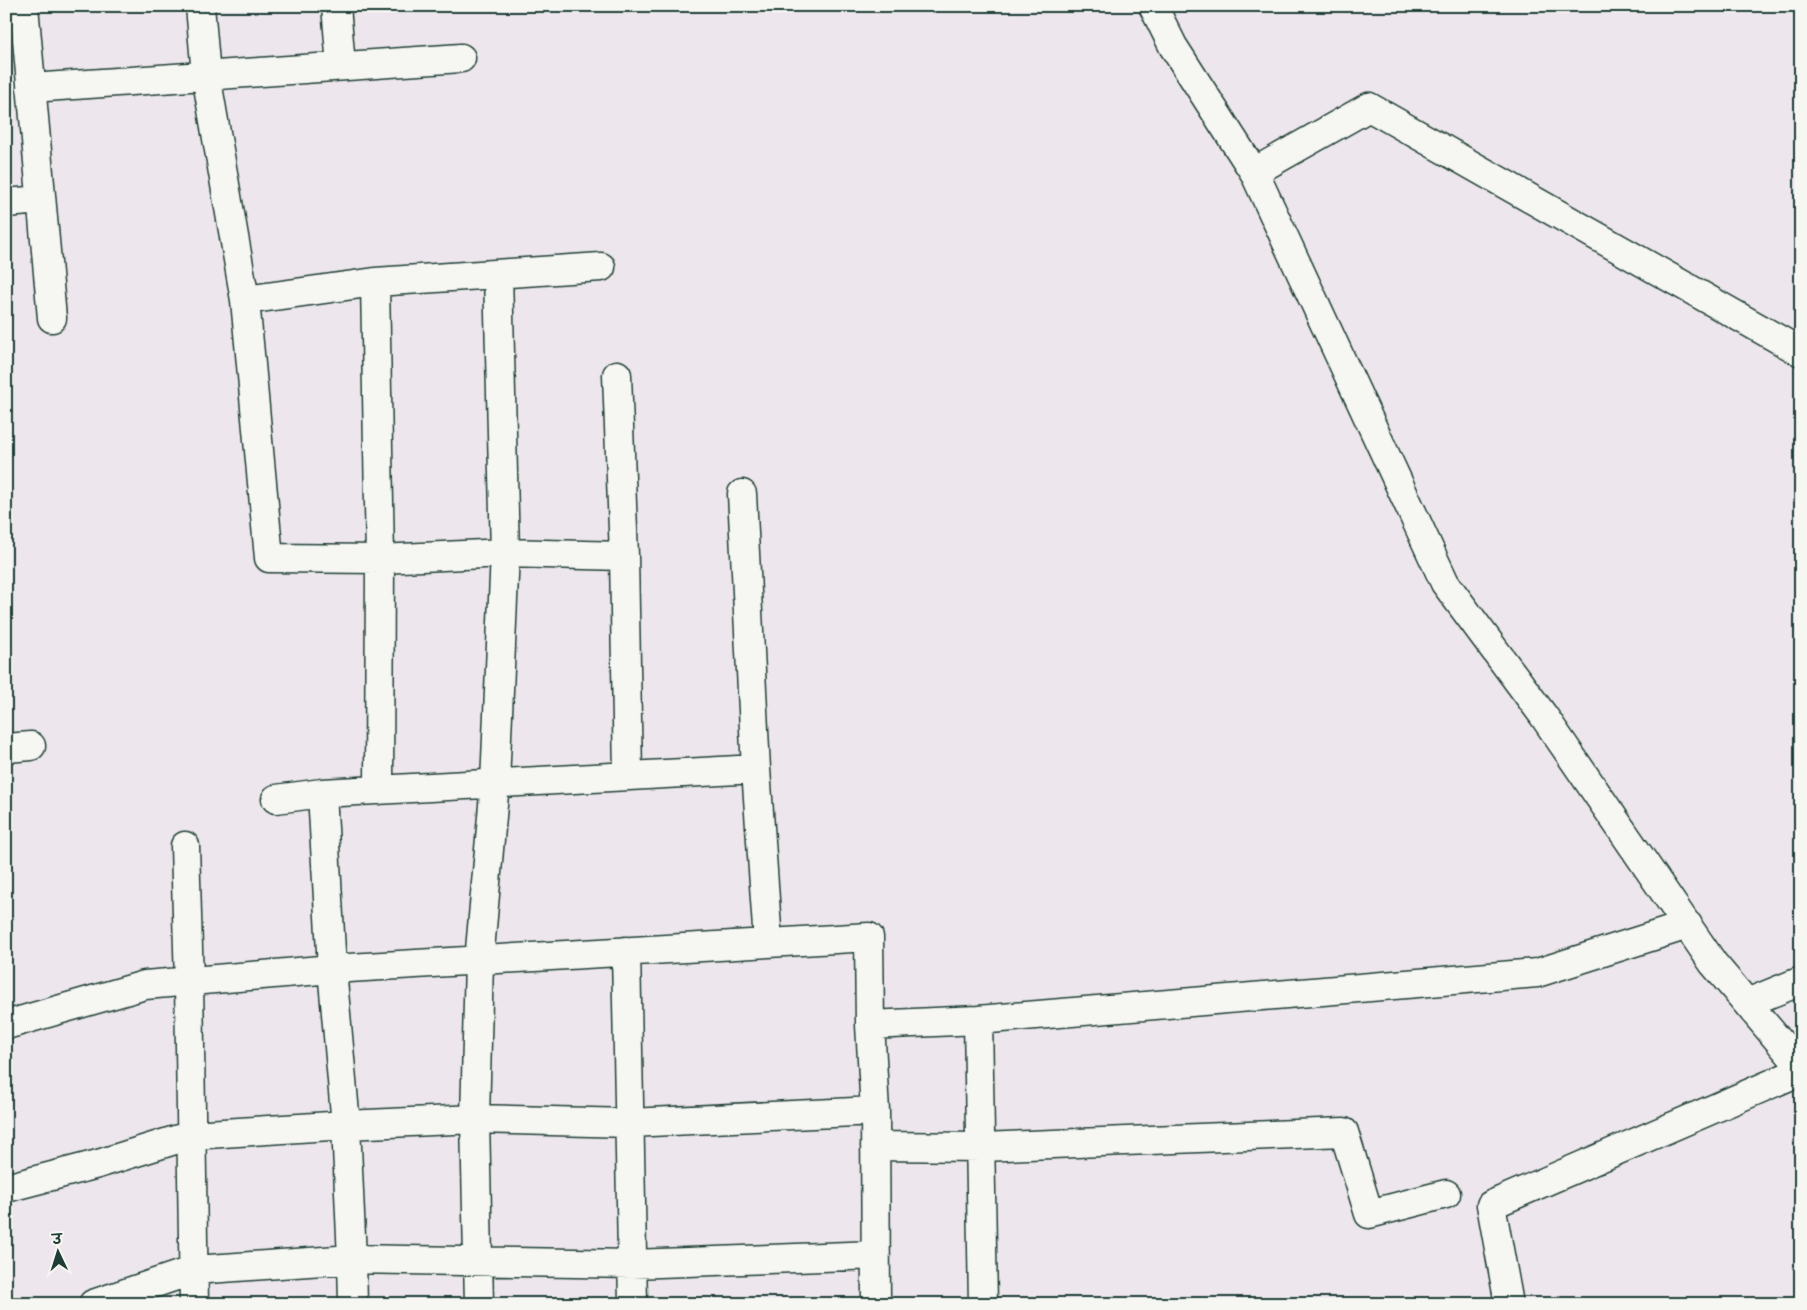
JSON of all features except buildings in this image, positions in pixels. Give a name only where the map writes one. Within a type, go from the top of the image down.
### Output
[{"type":"street","points":[[24,6],[52,318]]},
{"type":"street","points":[[200,6],[206,76],[245,300],[269,558],[380,559],[505,553],[624,556]]},
{"type":"street","points":[[336,6],[341,66]]},
{"type":"street","points":[[1154,6],[1173,46],[1254,172],[1445,584],[1543,715],[1713,963],[1801,1069],[1491,1205],[1509,1304]]},
{"type":"street","points":[[31,88],[460,58]]},
{"type":"street","points":[[1254,172],[1369,107],[1801,352]]},
{"type":"street","points":[[6,203],[41,200]]},
{"type":"street","points":[[245,300],[375,282],[601,267]]},
{"type":"street","points":[[479,1304],[475,1118],[479,961],[495,783],[505,553],[498,274]]},
{"type":"street","points":[[375,282],[380,559],[379,790]]},
{"type":"street","points":[[617,376],[624,556],[628,775]]},
{"type":"street","points":[[742,494],[756,769],[768,943]]},
{"type":"street","points":[[276,799],[322,793],[756,769]]},
{"type":"street","points":[[322,793],[332,969],[346,1125],[352,1259],[352,1304]]},
{"type":"street","points":[[184,846],[189,983],[194,1304]]},
{"type":"street","points":[[870,1025],[978,1020],[1537,973],[1688,925]]},
{"type":"street","points":[[6,1025],[146,985],[189,983],[332,969],[869,937],[870,1025],[875,1111],[876,1304]]},
{"type":"street","points":[[626,952],[633,1304]]},
{"type":"street","points":[[1747,1003],[1801,981]]},
{"type":"street","points":[[978,1020],[984,1304]]},
{"type":"street","points":[[6,1188],[98,1164],[192,1135],[475,1118],[630,1124],[875,1111]]},
{"type":"street","points":[[875,1146],[982,1146],[1344,1132],[1369,1214],[1446,1194]]},
{"type":"street","points":[[94,1304],[194,1270],[352,1259],[632,1264],[875,1255]]}]
